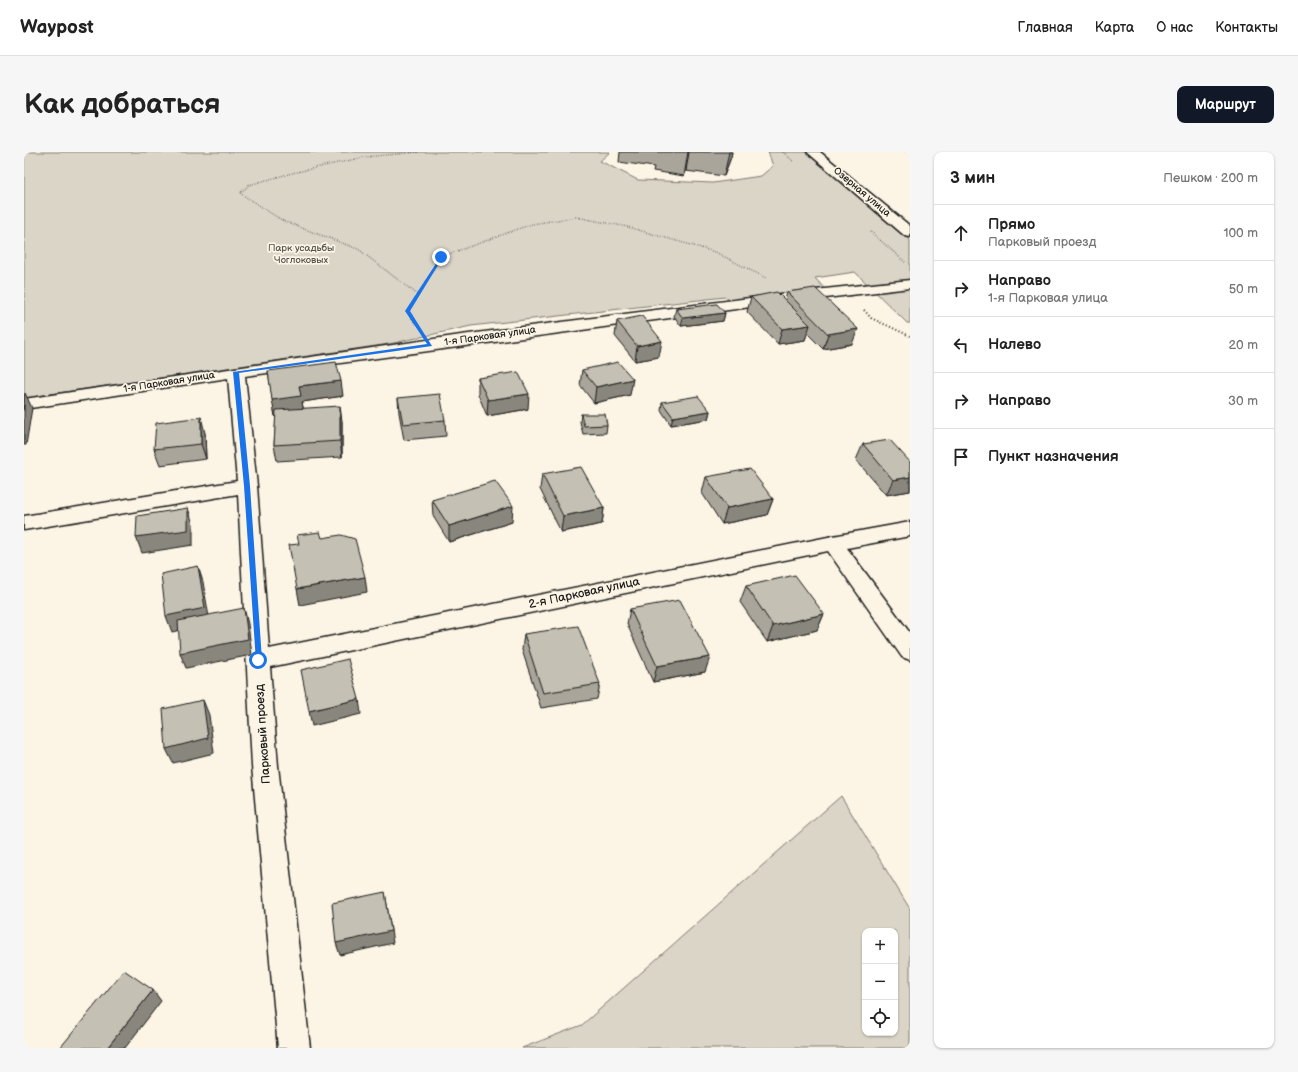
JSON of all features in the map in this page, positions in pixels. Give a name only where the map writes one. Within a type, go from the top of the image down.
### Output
[{"type":"street","name":"Озерная улица","points":[[813,152],[910,233]]},
{"type":"street","name":"1-я Парковая улица","points":[[24,404],[430,345],[846,290],[910,284]]},
{"type":"street","name":"Парковый проезд","points":[[236,372],[247,486],[265,766],[294,1048]]},
{"type":"street","points":[[24,523],[247,486]]},
{"type":"street","name":"2-я Парковая улица","points":[[258,660],[832,543],[910,529]]},
{"type":"street","points":[[832,543],[910,651]]},
{"type":"path","points":[[418,152],[365,157],[288,174],[249,185],[240,193],[283,221],[358,249],[418,295]]},
{"type":"path","points":[[906,152],[910,155]]},
{"type":"path","points":[[430,345],[408,311],[441,257],[532,224],[576,217],[628,227],[715,252],[748,270],[768,278]]},
{"type":"path","points":[[846,290],[872,318],[910,336]]},
{"type":"green space","name":"Парк усадьбы Чоглоковых","points":[[24,152],[610,152],[600,161],[638,180],[713,183],[761,176],[773,166],[768,152],[806,152],[910,240],[910,323],[907,323],[855,272],[815,278],[826,290],[731,301],[725,297],[471,326],[389,344],[24,398]]},
{"type":"green space","points":[[841,796],[910,909],[910,1048],[522,1048],[582,1025]]},
{"type":"building","points":[[815,288],[858,329],[828,334],[787,292]]},
{"type":"building","points":[[777,292],[810,325],[782,329],[751,297]]},
{"type":"building","points":[[717,304],[725,313],[683,318],[676,309]]},
{"type":"building","points":[[642,316],[662,341],[637,346],[617,321]]},
{"type":"building","points":[[336,362],[341,381],[299,386],[301,396],[272,400],[268,371]]},
{"type":"building","points":[[618,362],[633,379],[596,387],[582,370]]},
{"type":"building","points":[[518,372],[529,394],[488,400],[478,378]]},
{"type":"building","points":[[440,394],[445,420],[403,424],[398,398]]},
{"type":"building","points":[[698,396],[710,411],[673,417],[662,402]]},
{"type":"building","points":[[340,406],[340,441],[274,445],[276,410]]},
{"type":"building","points":[[581,414],[605,414],[607,425],[584,426]]},
{"type":"building","points":[[201,417],[201,444],[154,449],[156,423]]},
{"type":"building","points":[[890,440],[910,462],[910,477],[893,480],[863,444]]},
{"type":"building","points":[[581,467],[604,508],[563,516],[542,474]]},
{"type":"building","points":[[750,469],[773,499],[727,508],[706,477]]},
{"type":"building","points":[[495,481],[513,506],[449,526],[432,500]]},
{"type":"building","points":[[188,508],[188,530],[136,537],[137,516]]},
{"type":"building","points":[[320,532],[322,538],[341,535],[355,539],[365,577],[297,589],[289,545],[299,544],[297,535]]},
{"type":"building","points":[[198,566],[205,608],[166,616],[161,574]]},
{"type":"building","points":[[795,575],[824,614],[773,626],[746,586]]},
{"type":"building","points":[[680,600],[710,657],[657,666],[630,609]]},
{"type":"building","points":[[244,608],[248,639],[180,653],[178,621]]},
{"type":"building","points":[[578,626],[600,684],[543,693],[524,634]]},
{"type":"building","points":[[348,659],[359,699],[309,711],[301,670]]},
{"type":"building","points":[[203,700],[208,738],[166,749],[163,709]]},
{"type":"building","points":[[385,892],[391,931],[336,943],[332,903]]},
{"type":"building","points":[[124,970],[153,990],[107,1048],[60,1048]]},
{"type":"route","points":[[258,660],[247,486],[236,372],[430,345],[408,311],[441,257]]}]
